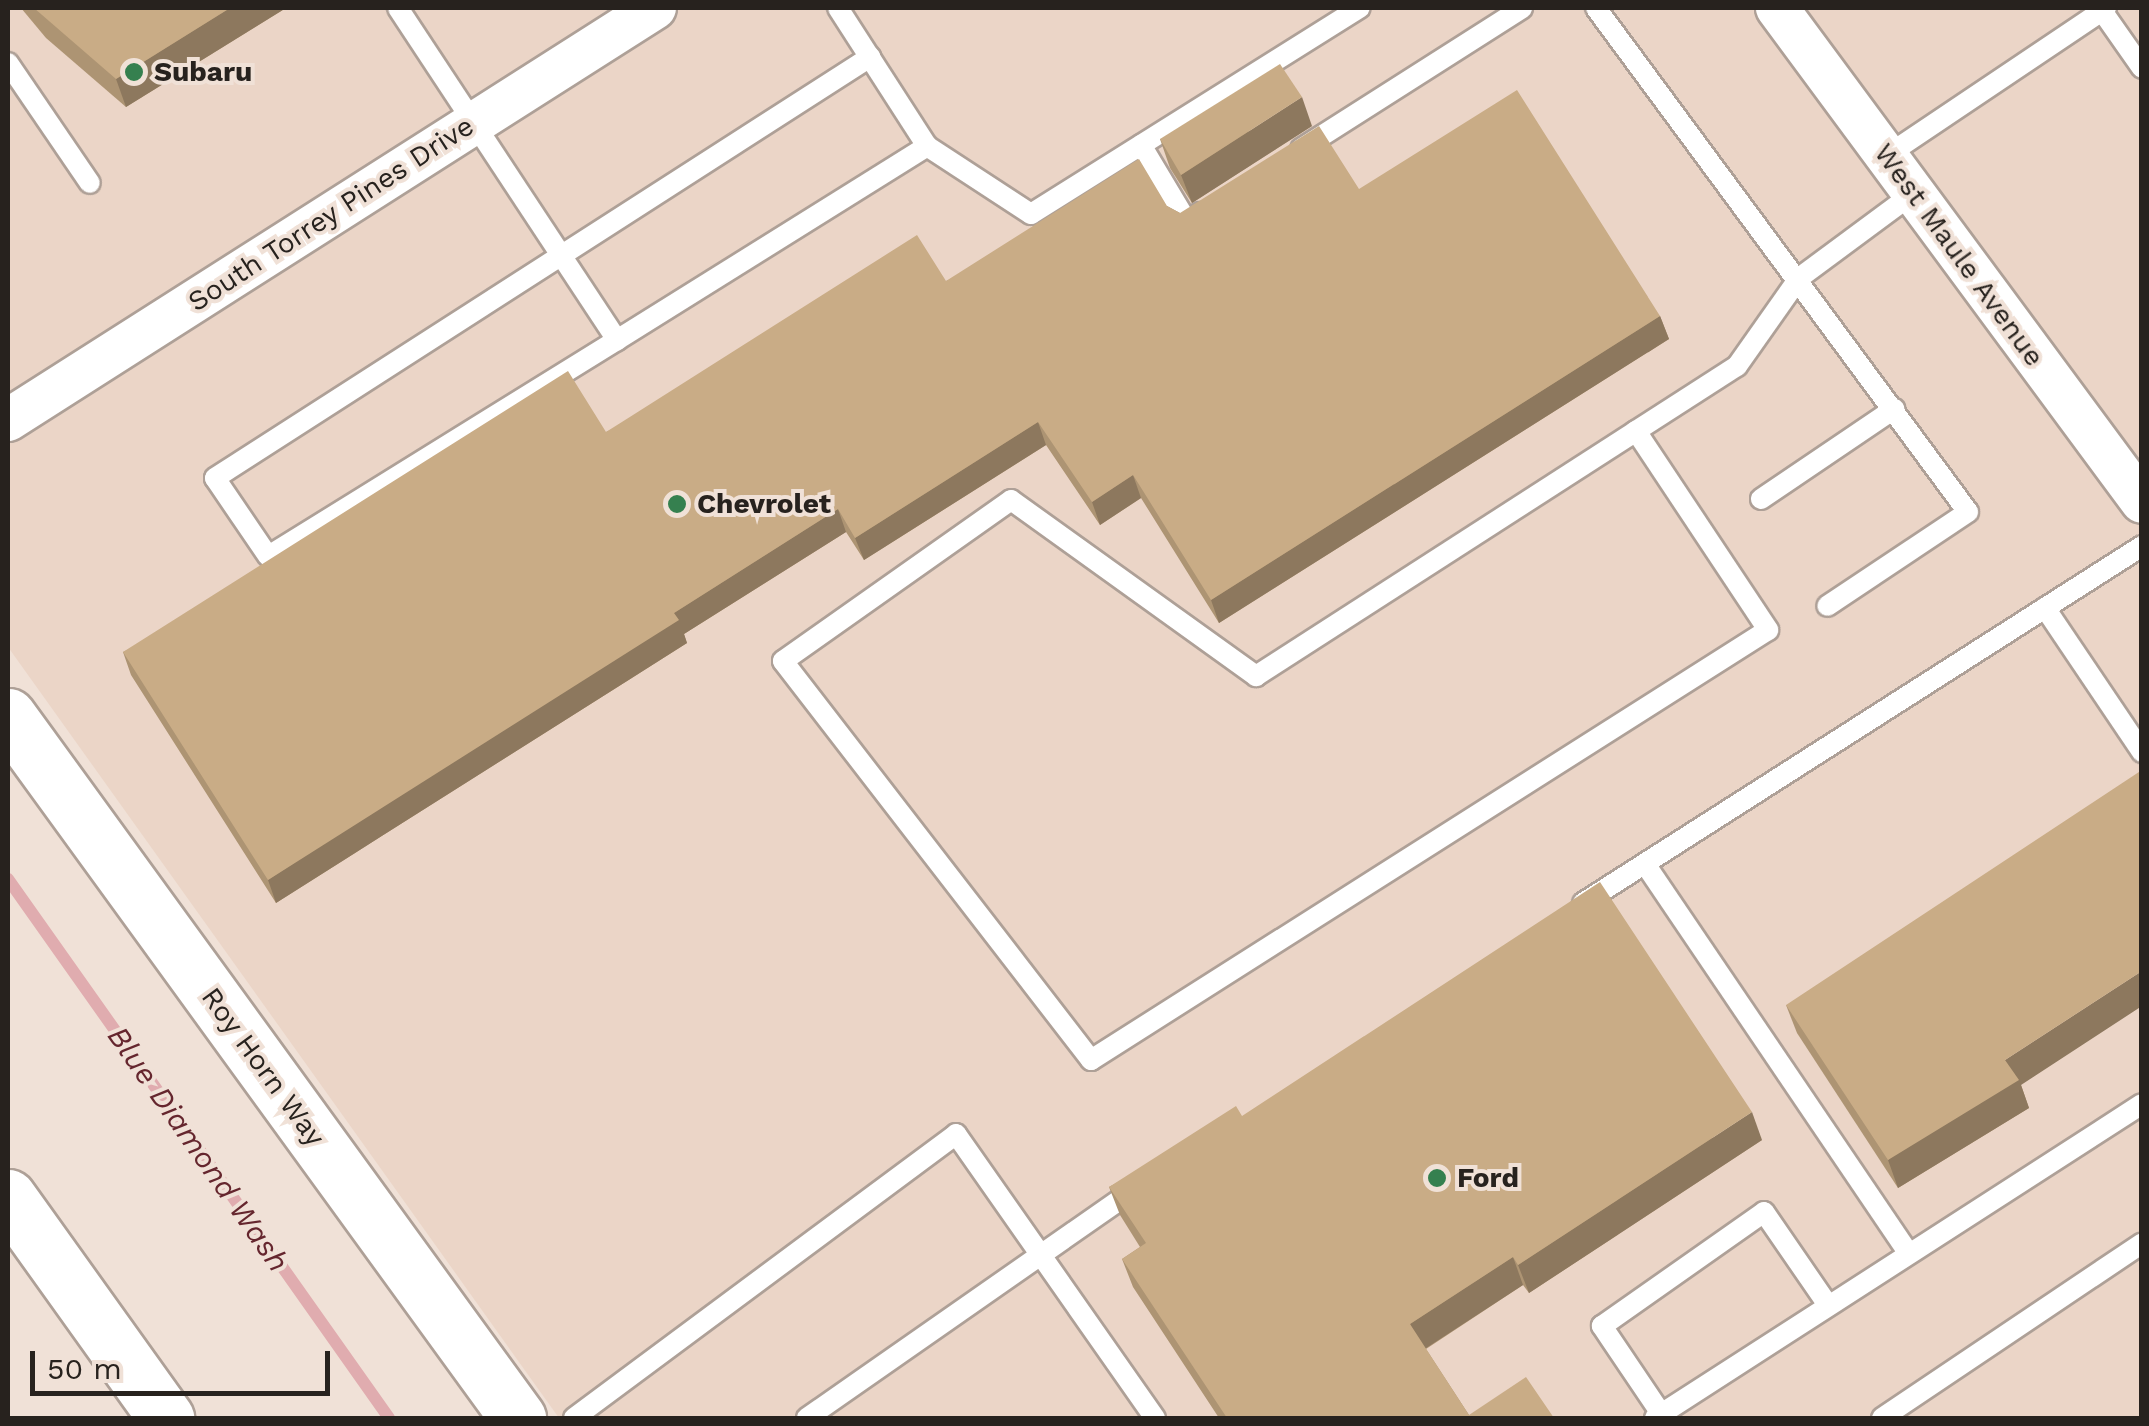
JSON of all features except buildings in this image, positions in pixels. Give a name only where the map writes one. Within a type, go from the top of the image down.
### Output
[{"type":"main road","name":"Roy Horn Way","points":[[8,716],[518,1418]]},
{"type":"main road","points":[[8,1197],[166,1418]]},
{"type":"street","name":"South Torrey Pines Drive","points":[[8,420],[655,8]]},
{"type":"street","name":"West Maule Avenue","points":[[1777,8],[2142,502]]},
{"type":"lane","points":[[398,8],[617,340]]},
{"type":"lane","points":[[838,8],[927,146],[1031,214],[1360,8]]},
{"type":"lane","points":[[1286,158],[1522,8]]},
{"type":"lane","points":[[1596,8],[1968,512],[1827,606]]},
{"type":"lane","points":[[1886,156],[2102,8],[2142,68]]},
{"type":"lane","points":[[870,57],[215,478],[268,556],[927,146]]},
{"type":"lane","points":[[8,62],[90,183]]},
{"type":"lane","points":[[1141,146],[1187,222],[1220,201]]},
{"type":"lane","points":[[1636,431],[1768,630],[1091,1060],[783,661],[1011,500],[1256,676],[1736,366],[1799,278],[1914,194]]},
{"type":"lane","points":[[1761,499],[1894,410]]},
{"type":"lane","points":[[1563,916],[2142,546]]},
{"type":"lane","points":[[2045,608],[2142,752]]},
{"type":"lane","points":[[1645,864],[1908,1253]]},
{"type":"lane","points":[[1828,1305],[1764,1212],[1602,1326],[1658,1415],[2142,1104]]},
{"type":"lane","points":[[574,1418],[956,1134],[1155,1418]]},
{"type":"lane","points":[[807,1418],[1038,1251],[1153,1178]]},
{"type":"lane","points":[[1882,1418],[2142,1243]]},
{"type":"shaded area","points":[[8,8],[2141,8],[2141,1418],[559,1418],[8,647]]},
{"type":"waterway","name":"Blue Diamond Wash","points":[[8,879],[389,1418]]},
{"type":"place","name":"Subaru","points":[[134,72]]},
{"type":"place","name":"Chevrolet","points":[[677,504]]},
{"type":"place","name":"Ford","points":[[1437,1178]]}]
